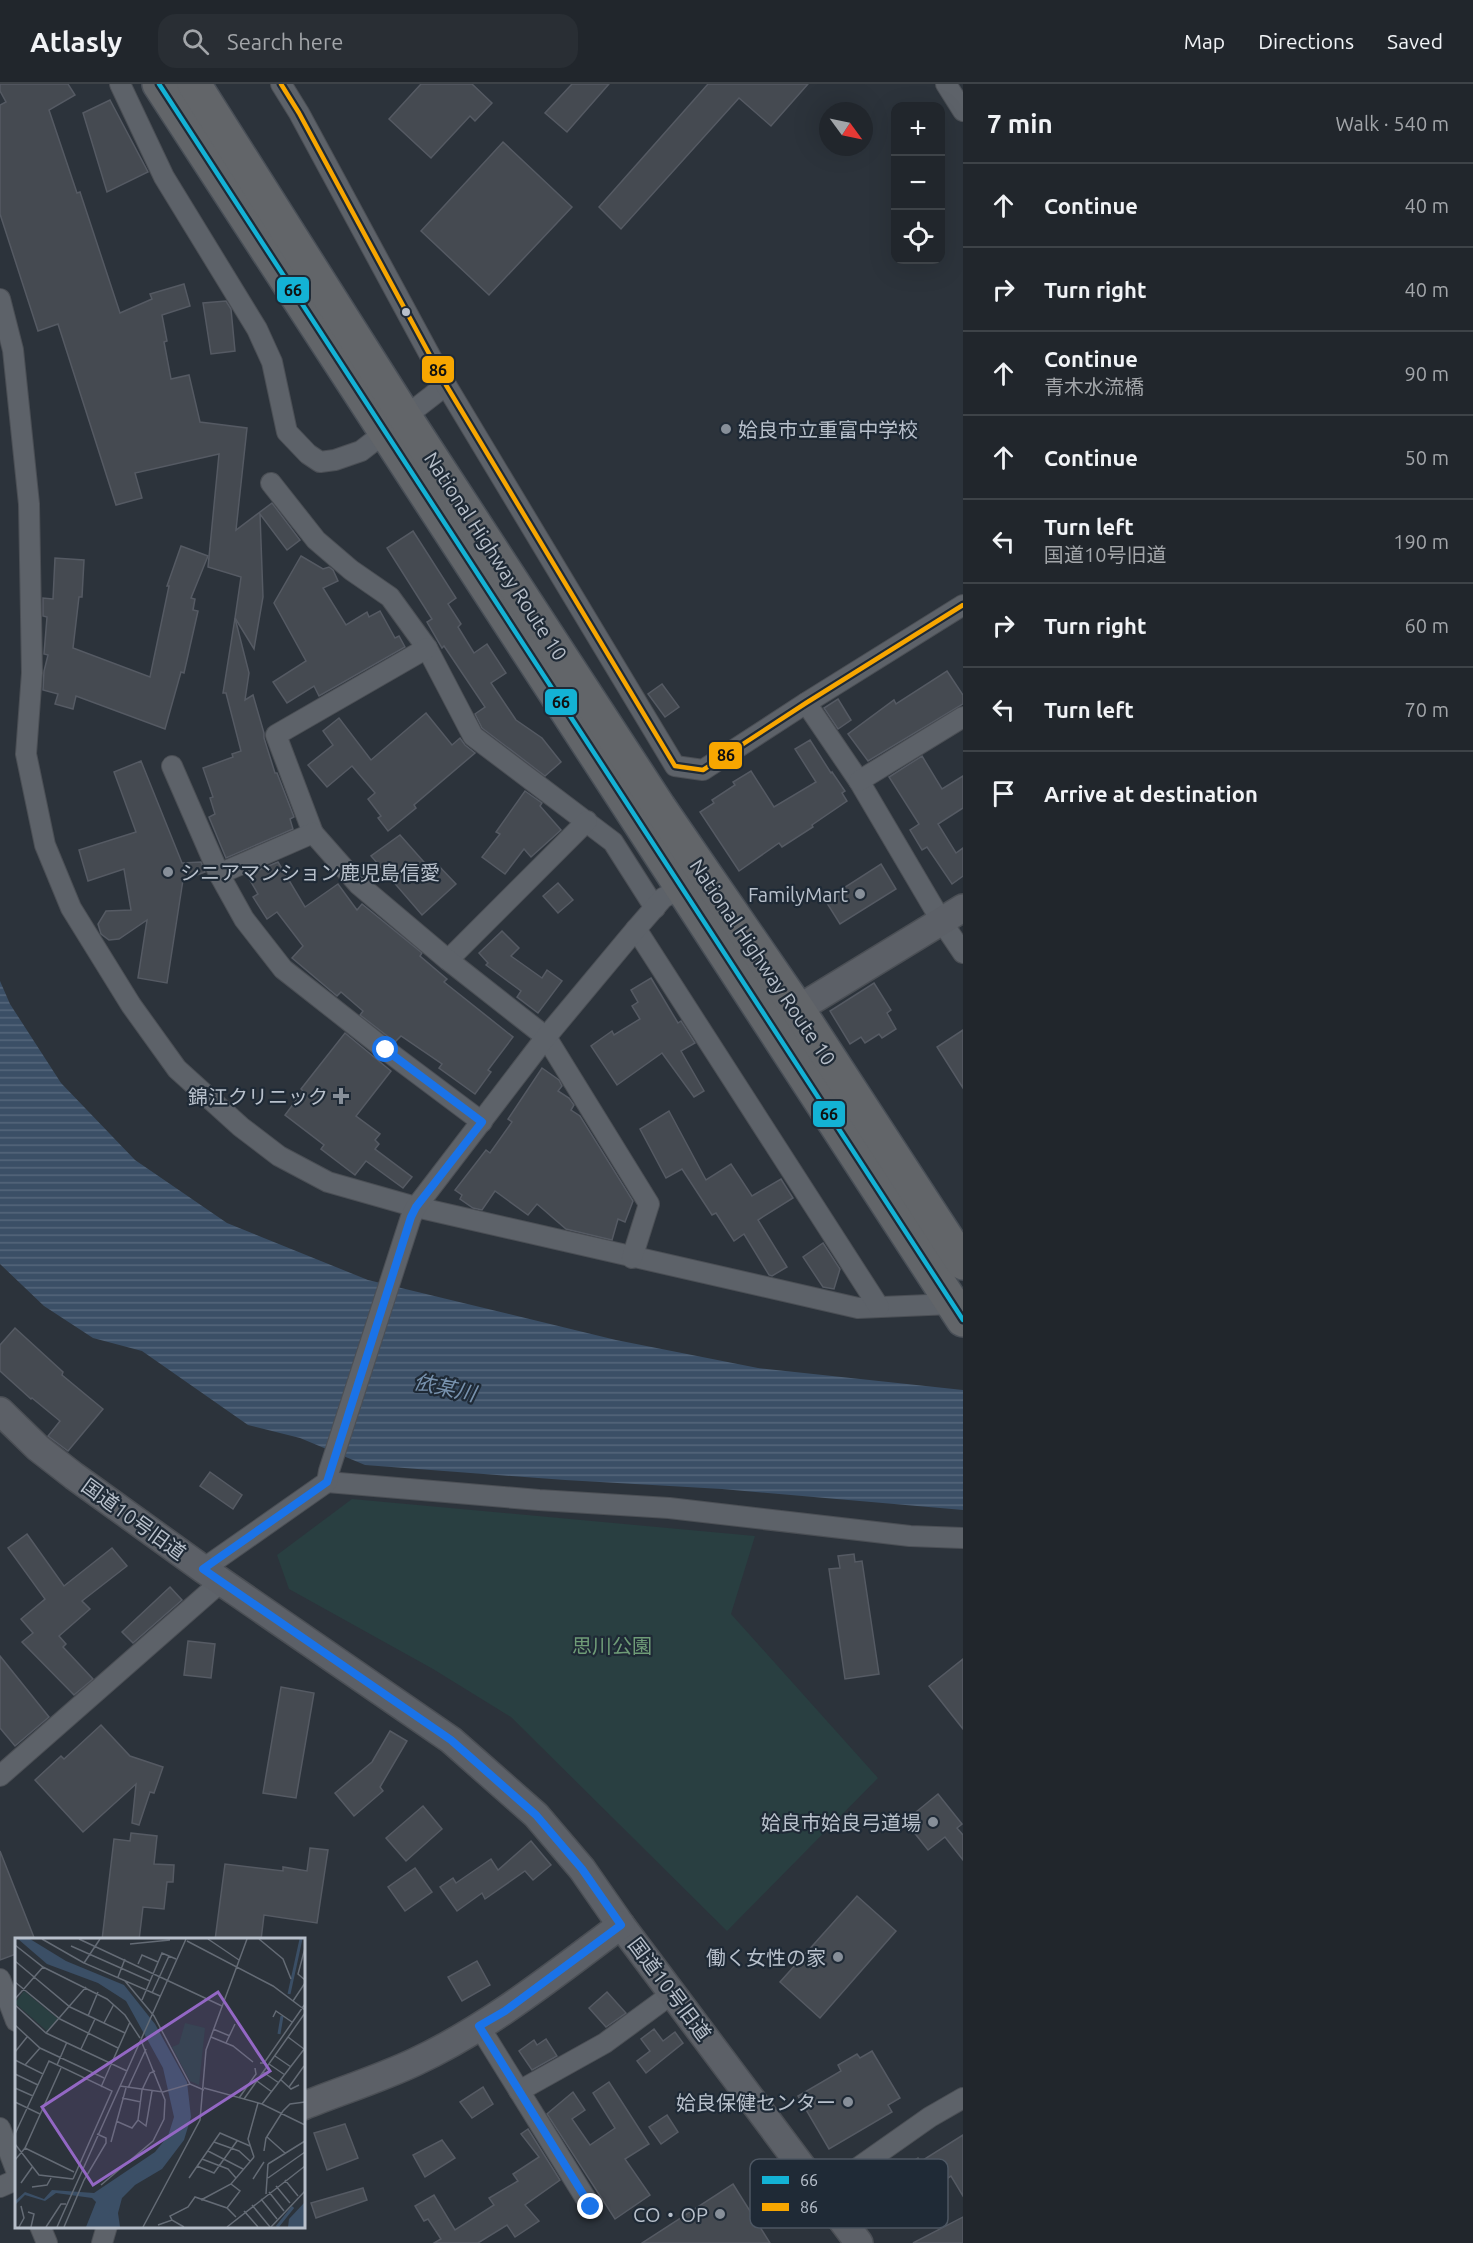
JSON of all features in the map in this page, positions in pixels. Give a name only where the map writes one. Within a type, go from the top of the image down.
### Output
[{"type":"highway","name":"National Highway Route 10","points":[[159,84],[395,425],[692,881],[784,1017],[963,1263]]},
{"type":"highway","name":"National Highway Route 10","points":[[194,84],[395,425]]},
{"type":"highway","name":"National Highway Route 10","points":[[784,1017],[958,1312]]},
{"type":"street","points":[[120,84],[164,177],[257,329],[272,362],[286,432],[308,454],[320,462],[335,460],[361,451],[446,385]]},
{"type":"street","points":[[280,84],[299,113],[446,385],[675,766],[703,770],[963,605]]},
{"type":"street","points":[[946,84],[963,111]]},
{"type":"street","points":[[0,299],[13,350],[29,504],[32,673],[26,754],[45,845],[71,908],[131,1005],[177,1069],[241,1127],[279,1156],[328,1182],[414,1212],[858,1308],[879,1307],[958,1312]]},
{"type":"street","points":[[271,483],[316,540],[351,570],[390,597],[427,648],[472,736],[613,842],[655,908]]},
{"type":"street","points":[[427,648],[276,735],[314,833],[358,884],[448,960],[546,1037],[649,1204],[632,1258]]},
{"type":"street","points":[[806,703],[952,915],[963,953]]},
{"type":"street","points":[[859,781],[963,717]]},
{"type":"street","points":[[172,766],[219,874],[244,919],[283,969],[482,1122]]},
{"type":"street","points":[[448,960],[587,821]]},
{"type":"street","points":[[219,874],[314,833]]},
{"type":"street","points":[[0,1776],[212,1575],[328,1477],[414,1212],[546,1037],[636,928],[663,898],[692,881]]},
{"type":"street","points":[[784,1017],[952,915]]},
{"type":"street","points":[[636,928],[879,1307]]},
{"type":"street","name":"国道10号旧道","points":[[0,1411],[38,1448],[212,1575],[451,1740],[536,1815],[582,1869],[621,1925],[797,2159]]},
{"type":"street","points":[[328,1477],[539,1500],[669,1508],[910,1536],[963,1538]]},
{"type":"street","points":[[304,2106],[414,2062],[479,2026],[505,2011],[621,1925]]},
{"type":"street","points":[[0,1979],[15,2018]]},
{"type":"street","points":[[519,2091],[605,2043],[673,1994]]},
{"type":"street","points":[[479,2026],[591,2207]]},
{"type":"street","points":[[870,2159],[930,2117],[963,2098]]},
{"type":"street","points":[[0,2128],[15,2167]]},
{"type":"street","points":[[0,2187],[15,2180]]},
{"type":"street","points":[[41,2228],[47,2243]]},
{"type":"street","points":[[102,2243],[106,2228]]},
{"type":"street","name":"国道10号旧道","points":[[848,2228],[859,2243]]},
{"type":"green space","name":"思川公園","points":[[352,1499],[755,1536],[731,1614],[878,1778],[727,1931],[511,1717],[433,1669],[289,1589],[277,1555]]},
{"type":"water","name":"依某川","points":[[0,981],[10,1004],[61,1083],[135,1160],[227,1223],[368,1280],[616,1340],[758,1368],[963,1390],[963,1510],[722,1489],[365,1465],[300,1438],[248,1425],[142,1351],[93,1338],[44,1306],[0,1264]]},
{"type":"building","points":[[0,84],[68,84],[75,95],[49,110],[77,193],[80,192],[120,313],[152,299],[150,294],[184,284],[190,306],[162,315],[171,379],[189,375],[200,422],[247,428],[236,530],[272,503],[300,540],[287,550],[260,514],[263,597],[254,649],[235,618],[241,577],[208,567],[219,454],[135,473],[142,498],[116,505],[58,324],[38,331],[0,214],[0,105],[6,102],[0,91]]},
{"type":"building","points":[[421,84],[472,84],[492,103],[475,121],[470,116],[431,158],[389,119]]},
{"type":"building","points":[[572,84],[609,84],[567,132],[545,113]]},
{"type":"building","points":[[708,84],[808,84],[771,126],[739,98],[621,229],[599,207]]},
{"type":"building","points":[[110,100],[148,172],[107,192],[83,113]]},
{"type":"building","points":[[503,142],[572,207],[489,295],[421,231]]},
{"type":"building","points":[[226,301],[231,309],[235,351],[211,354],[203,303]]},
{"type":"building","points":[[413,531],[456,598],[448,604],[461,624],[458,627],[474,653],[487,644],[506,673],[491,683],[516,720],[542,738],[561,762],[545,776],[482,728],[475,714],[485,707],[444,646],[442,648],[427,622],[432,619],[387,548]]},
{"type":"building","points":[[181,546],[208,556],[191,598],[195,599],[193,610],[198,611],[184,673],[181,672],[165,729],[76,696],[73,709],[55,704],[58,694],[43,690],[48,655],[44,654],[47,617],[43,616],[43,598],[53,599],[55,558],[84,560],[82,597],[79,597],[73,648],[150,677],[169,586],[167,586]]},
{"type":"building","points":[[301,556],[323,569],[329,567],[333,570],[338,581],[323,588],[346,625],[367,612],[369,617],[380,611],[395,638],[399,636],[405,647],[319,696],[314,686],[287,703],[273,682],[306,661],[274,603]]},
{"type":"building","points":[[235,618],[249,673],[245,700],[253,695],[275,773],[277,773],[294,817],[290,819],[293,829],[226,858],[209,817],[215,814],[210,798],[213,797],[203,768],[233,757],[232,754],[241,751],[226,693],[223,693]]},
{"type":"building","points":[[947,671],[963,695],[963,704],[868,761],[848,734],[894,700],[896,704]]},
{"type":"building","points":[[662,684],[679,707],[665,717],[648,694]]},
{"type":"building","points":[[838,699],[851,720],[838,729],[824,708]]},
{"type":"building","points":[[426,713],[452,745],[460,738],[475,753],[414,805],[416,808],[388,831],[378,818],[381,816],[368,799],[375,793],[352,766],[327,787],[308,765],[333,745],[323,731],[339,718],[371,760]]},
{"type":"building","points":[[810,740],[845,791],[842,793],[847,801],[812,825],[813,827],[782,847],[779,843],[739,871],[700,812],[714,803],[712,800],[735,785],[733,782],[751,771],[774,807],[816,782],[795,749]]},
{"type":"building","points":[[922,756],[942,789],[963,776],[963,808],[938,824],[956,853],[963,848],[963,876],[952,884],[927,847],[922,850],[910,830],[919,824],[889,777]]},
{"type":"building","name":"シニアマンション鹿児島信愛","points":[[141,761],[182,863],[201,862],[205,872],[183,880],[167,983],[138,978],[147,920],[119,939],[109,940],[101,934],[98,924],[106,911],[131,910],[124,869],[88,881],[79,850],[136,832],[114,772]]},
{"type":"building","points":[[525,791],[542,803],[540,806],[561,830],[531,857],[524,849],[505,874],[482,857],[500,834],[496,832]]},
{"type":"building","points":[[400,835],[431,870],[437,864],[456,884],[422,915],[371,856]]},
{"type":"building","points":[[278,862],[305,907],[338,884],[357,910],[362,904],[422,953],[420,956],[447,979],[444,982],[513,1037],[488,1070],[491,1072],[475,1094],[439,1068],[442,1064],[401,1036],[395,1042],[360,1015],[363,1011],[341,992],[337,996],[292,958],[303,946],[277,912],[267,919],[253,897],[258,894],[247,875]]},
{"type":"building","name":"FamilyMart","points":[[881,864],[896,889],[840,924],[825,900]]},
{"type":"building","points":[[558,883],[573,900],[558,913],[543,896]]},
{"type":"building","points":[[502,931],[519,948],[511,956],[542,978],[547,970],[562,981],[538,1013],[517,997],[521,991],[486,965],[488,963],[479,953]]},
{"type":"building","points":[[651,978],[678,1023],[681,1021],[695,1043],[681,1051],[704,1091],[694,1097],[662,1053],[617,1085],[591,1046],[612,1031],[614,1035],[640,1019],[632,1006],[638,1002],[631,990]]},
{"type":"building","points":[[874,983],[891,1010],[887,1013],[896,1029],[882,1038],[879,1034],[865,1043],[861,1037],[850,1044],[830,1011]]},
{"type":"building","points":[[963,1030],[963,1088],[937,1047]]},
{"type":"building","name":"錦江クリニック","points":[[345,1033],[391,1071],[356,1116],[380,1134],[375,1140],[379,1144],[375,1149],[412,1177],[403,1188],[366,1161],[355,1175],[321,1149],[324,1145],[285,1115],[303,1091],[301,1089]]},
{"type":"building","points":[[542,1068],[559,1080],[562,1086],[558,1091],[569,1098],[574,1105],[571,1110],[580,1116],[633,1201],[625,1222],[618,1219],[612,1240],[566,1229],[537,1204],[528,1215],[495,1191],[482,1210],[473,1208],[460,1199],[462,1195],[455,1190],[486,1150],[490,1153],[512,1122],[508,1119]]},
{"type":"building","points":[[669,1111],[706,1180],[731,1164],[752,1196],[781,1179],[793,1198],[758,1220],[787,1267],[772,1276],[769,1275],[744,1234],[734,1241],[716,1213],[712,1215],[682,1169],[666,1178],[640,1129]]},
{"type":"building","points":[[823,1243],[840,1269],[834,1289],[823,1287],[803,1257]]},
{"type":"building","points":[[15,1328],[63,1372],[62,1375],[103,1409],[68,1451],[48,1436],[60,1421],[0,1371],[0,1345]]},
{"type":"building","points":[[210,1472],[242,1495],[233,1509],[200,1486]]},
{"type":"building","points":[[27,1534],[64,1586],[112,1548],[127,1566],[82,1601],[90,1609],[59,1636],[66,1644],[63,1647],[93,1679],[74,1695],[22,1642],[33,1633],[21,1619],[45,1599],[8,1548]]},
{"type":"building","points":[[854,1554],[855,1562],[862,1561],[879,1674],[845,1679],[829,1569],[840,1568],[838,1556]]},
{"type":"building","points":[[170,1587],[182,1600],[133,1643],[122,1632]]},
{"type":"building","points":[[188,1641],[215,1644],[211,1678],[184,1675]]},
{"type":"building","points":[[0,1656],[49,1717],[15,1746],[0,1728]]},
{"type":"building","points":[[963,1659],[963,1729],[929,1686]]},
{"type":"building","points":[[281,1687],[314,1693],[296,1798],[263,1793]]},
{"type":"building","points":[[101,1725],[130,1756],[163,1767],[154,1793],[150,1792],[139,1825],[132,1823],[136,1784],[83,1832],[35,1780],[61,1756],[64,1759]]},
{"type":"building","points":[[390,1731],[407,1741],[380,1787],[383,1791],[354,1816],[335,1793],[372,1762]]},
{"type":"building","name":"姶良市姶良弓道場","points":[[938,1794],[962,1824],[957,1828],[963,1835],[963,1860],[945,1837],[928,1850],[905,1821]]},
{"type":"building","points":[[423,1806],[442,1829],[406,1861],[386,1838]]},
{"type":"building","points":[[131,1833],[157,1836],[154,1864],[174,1865],[173,1882],[167,1882],[164,1909],[143,1907],[139,1938],[102,1938],[114,1839],[130,1841]]},
{"type":"building","points":[[531,1841],[551,1865],[533,1880],[525,1871],[485,1899],[482,1893],[457,1911],[440,1887],[453,1878],[456,1883],[491,1859],[498,1870]]},
{"type":"building","points":[[310,1848],[328,1850],[317,1923],[264,1915],[261,1938],[215,1938],[225,1864],[283,1871],[283,1867],[307,1871]]},
{"type":"building","points":[[0,1851],[34,1938],[15,1938],[15,1954],[0,1960]]},
{"type":"building","points":[[415,1868],[432,1892],[405,1911],[388,1887]]},
{"type":"building","name":"働く女性の家","points":[[857,1896],[896,1931],[820,2018],[780,1982]]},
{"type":"building","points":[[477,1961],[490,1985],[462,2001],[448,1977]]},
{"type":"building","points":[[607,1992],[626,2013],[606,2027],[589,2008]]},
{"type":"building","points":[[654,2029],[663,2041],[675,2032],[683,2043],[646,2073],[637,2061],[650,2051],[641,2039]]},
{"type":"building","points":[[546,2039],[557,2056],[532,2070],[519,2051],[534,2040],[537,2045]]},
{"type":"building","name":"姶良保健センター","points":[[872,2051],[900,2098],[888,2105],[892,2112],[829,2149],[798,2096],[841,2071],[838,2065],[857,2054],[860,2058]]},
{"type":"building","points":[[609,2082],[649,2144],[625,2159],[650,2195],[615,2219],[547,2114],[573,2092],[585,2110],[572,2119],[590,2145],[615,2128],[593,2093]]},
{"type":"building","points":[[483,2087],[493,2104],[472,2118],[460,2102]]},
{"type":"building","points":[[667,2115],[678,2132],[661,2144],[649,2127]]},
{"type":"building","points":[[345,2124],[358,2158],[327,2170],[314,2133]]},
{"type":"building","points":[[528,2129],[560,2180],[525,2205],[539,2221],[515,2237],[507,2225],[478,2243],[434,2243],[441,2239],[428,2219],[424,2221],[415,2206],[434,2195],[455,2230],[494,2205],[489,2198],[518,2181],[513,2174],[539,2157],[521,2134]]},
{"type":"building","points":[[963,2135],[963,2196],[951,2176],[948,2178],[948,2159],[925,2159]]},
{"type":"building","points":[[442,2140],[455,2158],[425,2177],[413,2155]]},
{"type":"building","name":"CO・OP","points":[[733,2184],[750,2211],[750,2228],[761,2228],[770,2243],[642,2243]]},
{"type":"building","points":[[363,2188],[367,2200],[316,2218],[311,2203]]},
{"type":"building","points":[[963,2217],[963,2243],[913,2243],[942,2228],[948,2228],[948,2225]]},
{"type":"transit line","name":"66","points":[[159,84],[963,1320]]},
{"type":"transit line","name":"86","points":[[281,84],[299,113],[446,385],[675,766],[703,770],[963,605]]},
{"type":"place","name":"姶良市立重富中学校","points":[[726,429]]},
{"type":"place","name":"シニアマンション鹿児島信愛","points":[[168,872]]},
{"type":"place","name":"FamilyMart","points":[[860,894]]},
{"type":"place","name":"錦江クリニック","points":[[341,1096]]},
{"type":"place","name":"姶良市姶良弓道場","points":[[933,1822]]},
{"type":"place","name":"働く女性の家","points":[[838,1957]]},
{"type":"place","name":"姶良保健センター","points":[[848,2102]]},
{"type":"place","name":"CO・OP","points":[[720,2214]]},
{"type":"route","points":[[386,1050],[482,1122],[416,1207],[411,1217],[327,1482],[203,1569],[451,1740],[536,1815],[582,1869],[621,1925],[505,2011],[479,2026],[591,2207]]}]
